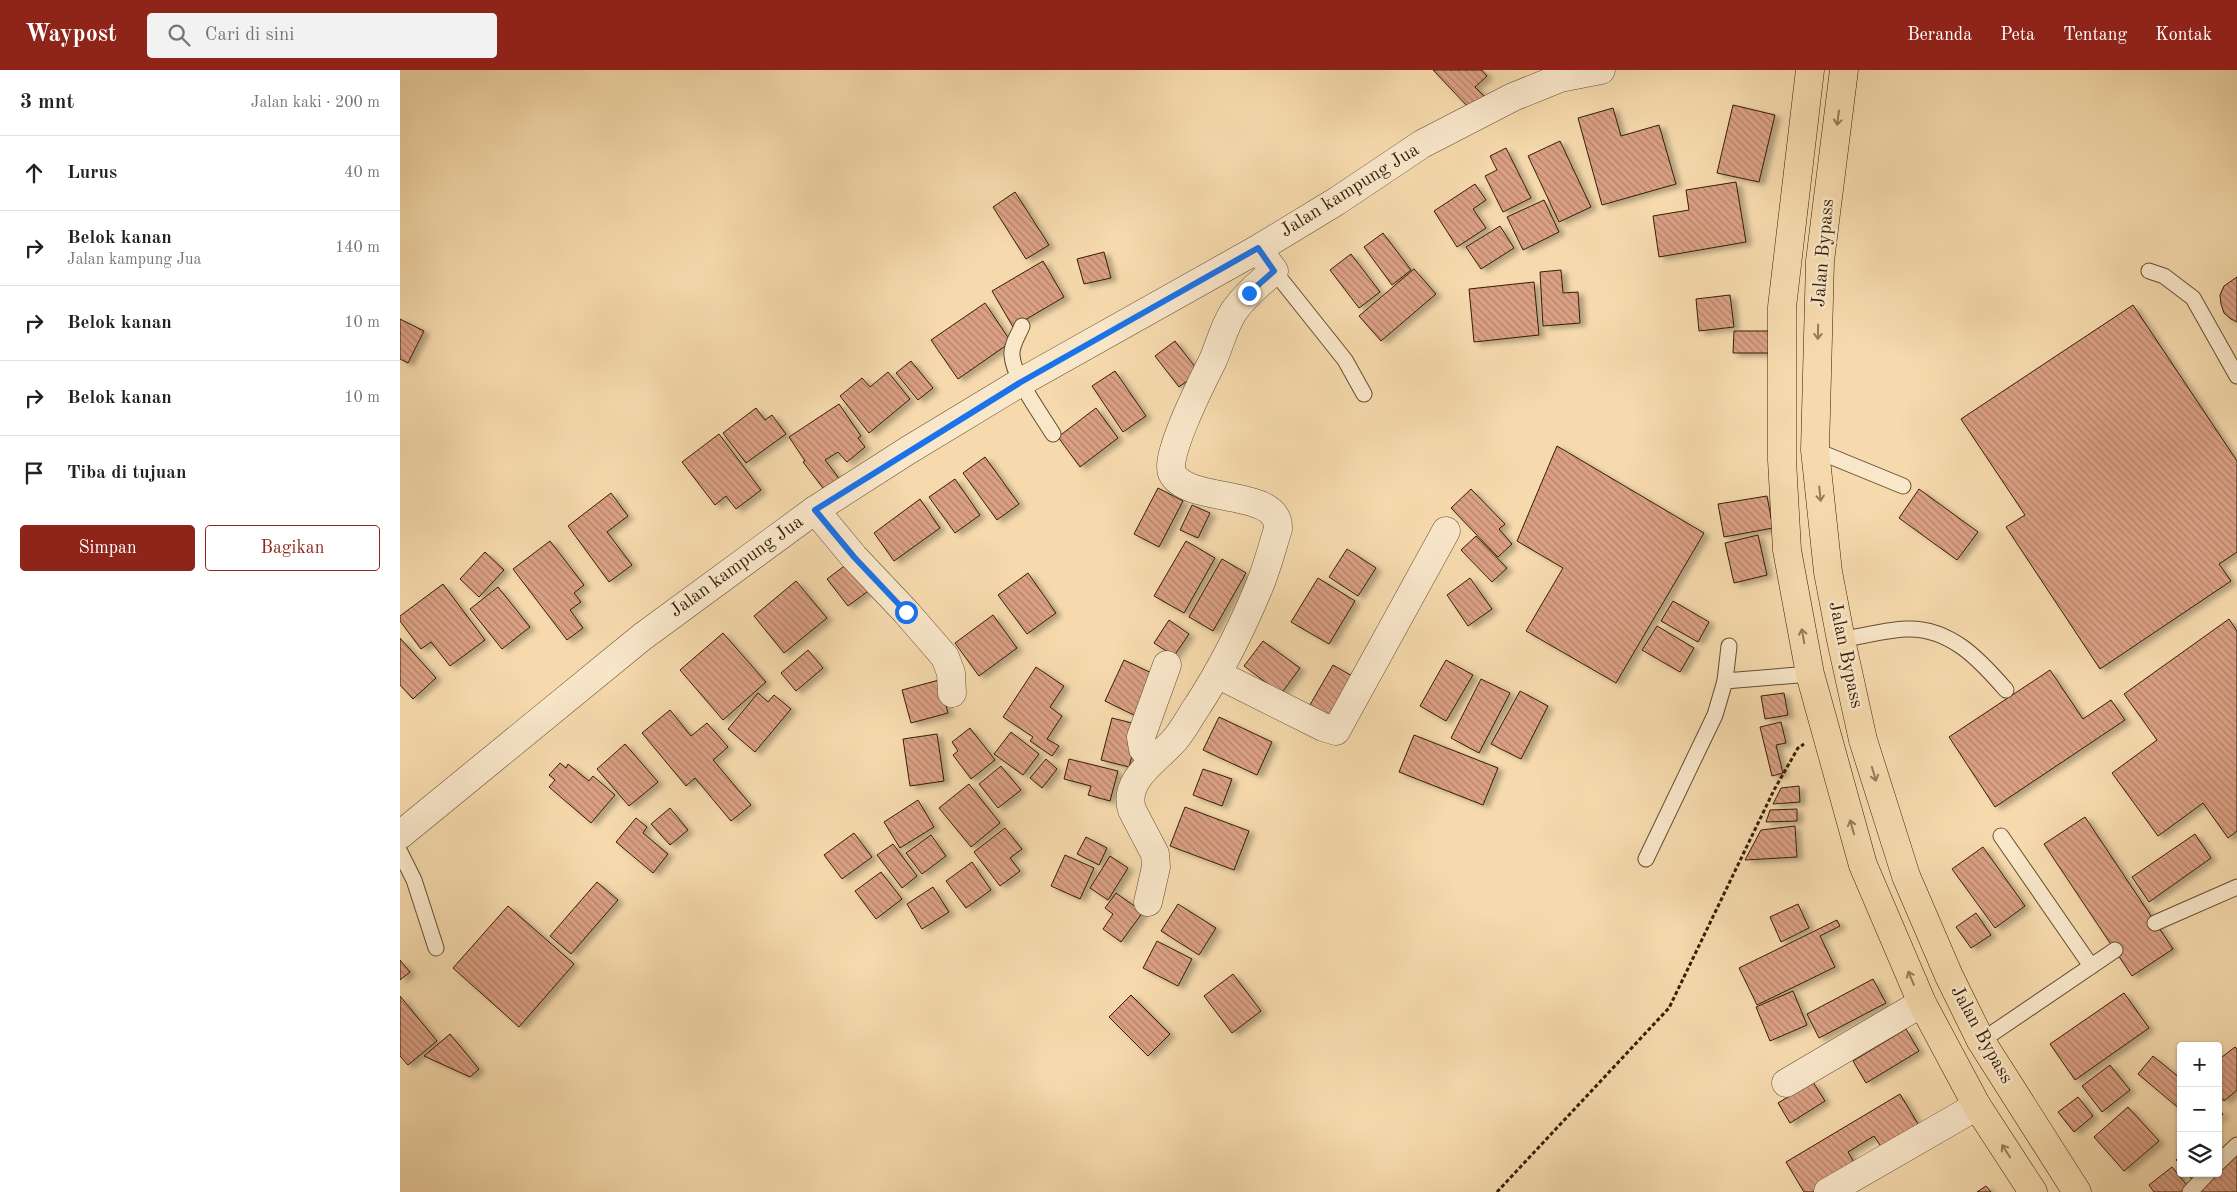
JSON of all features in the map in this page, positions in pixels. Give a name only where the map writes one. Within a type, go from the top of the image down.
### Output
[{"type":"highway","name":"Jalan Bypass","points":[[1810,70],[1782,307],[1782,460],[1787,550],[1810,674],[1863,865],[1922,1003],[1977,1106],[2033,1192]]},
{"type":"highway","name":"Jalan Bypass","points":[[1844,70],[1820,261],[1815,450],[1828,572],[1841,640],[1863,740],[1906,876],[1949,976],[1981,1041],[2077,1192]]},
{"type":"highway","points":[[1826,737],[1863,740]]},
{"type":"street","name":"Jalan kampung Jua","points":[[400,836],[642,637],[815,510],[1021,382],[1258,248],[1337,201],[1422,144],[1557,74],[1601,70]]},
{"type":"street","points":[[1148,902],[1156,867],[1155,854],[1130,803],[1138,780],[1152,760],[1168,748],[1178,736],[1217,674],[1260,586],[1278,529],[1278,521],[1275,514],[1269,509],[1247,501],[1187,487],[1177,480],[1171,472],[1171,462],[1190,408],[1234,312],[1249,293],[1274,271],[1258,248]]},
{"type":"street","points":[[815,510],[854,557],[945,657],[951,673],[952,693]]},
{"type":"street","points":[[1217,674],[1323,727],[1336,731],[1446,531]]},
{"type":"street","points":[[1152,760],[1143,749],[1141,737],[1166,665]]},
{"type":"street","points":[[1786,1083],[1922,1003]]},
{"type":"street","points":[[1828,1192],[1977,1106]]},
{"type":"lane","points":[[1274,271],[1345,360],[1364,394]]},
{"type":"lane","points":[[2149,271],[2164,276],[2193,298],[2237,376]]},
{"type":"lane","points":[[1022,326],[1012,353],[1021,382],[1053,434]]},
{"type":"lane","points":[[1815,450],[1903,486]]},
{"type":"lane","points":[[1841,640],[1907,629],[1931,632],[1961,645],[1986,666],[2006,690]]},
{"type":"lane","points":[[1646,860],[1715,715],[1725,681],[1730,646]]},
{"type":"lane","points":[[1725,681],[1810,674]]},
{"type":"lane","points":[[2001,836],[2091,966]]},
{"type":"lane","points":[[400,852],[414,880],[436,948]]},
{"type":"lane","points":[[2155,923],[2237,887]]},
{"type":"lane","points":[[1981,1041],[2115,950]]},
{"type":"lane","points":[[2222,1160],[2237,1145]]},
{"type":"lane","points":[[2190,1192],[2204,1177]]},
{"type":"path","points":[[1497,1192],[1669,1008],[1774,790],[1798,748],[1826,737]]},
{"type":"building","points":[[1433,70],[1482,70],[1487,76],[1475,87],[1484,96],[1470,109]]},
{"type":"building","points":[[1733,105],[1775,115],[1759,182],[1717,173]]},
{"type":"building","points":[[1613,108],[1621,136],[1659,125],[1676,184],[1602,205],[1578,118]]},
{"type":"building","points":[[1560,141],[1591,207],[1559,222],[1528,156]]},
{"type":"building","points":[[1506,148],[1531,198],[1503,212],[1485,176],[1497,170],[1490,156]]},
{"type":"building","points":[[1736,182],[1746,242],[1659,257],[1653,216],[1689,210],[1686,190]]},
{"type":"building","points":[[1475,184],[1486,200],[1473,209],[1486,228],[1457,247],[1434,211]]},
{"type":"building","points":[[1015,192],[1049,245],[1026,259],[993,207]]},
{"type":"building","points":[[1544,200],[1559,232],[1523,250],[1507,217]]},
{"type":"building","points":[[1500,226],[1514,248],[1481,269],[1466,247]]},
{"type":"building","points":[[1383,233],[1411,270],[1392,285],[1364,247]]},
{"type":"building","points":[[1104,252],[1111,278],[1084,284],[1077,259]]},
{"type":"building","points":[[1351,254],[1380,292],[1359,308],[1330,270]]},
{"type":"building","points":[[1043,261],[1064,297],[1013,327],[992,291]]},
{"type":"building","points":[[1414,269],[1436,294],[1381,341],[1359,316]]},
{"type":"building","points":[[1561,270],[1563,293],[1578,292],[1580,323],[1543,326],[1540,272]]},
{"type":"building","points":[[2237,277],[2237,322],[2224,313],[2220,295],[2224,286]]},
{"type":"building","points":[[1534,282],[1539,335],[1474,342],[1469,289]]},
{"type":"building","points":[[1730,295],[1734,327],[1699,331],[1696,299]]},
{"type":"building","points":[[985,303],[1011,342],[958,379],[931,340]]},
{"type":"building","points":[[2133,305],[2237,461],[2237,552],[2219,564],[2231,581],[2100,669],[2006,527],[2025,515],[1961,419]]},
{"type":"building","points":[[400,319],[424,331],[408,363],[400,359]]},
{"type":"building","points":[[1734,331],[1771,331],[1771,353],[1733,353]]},
{"type":"building","points":[[1175,341],[1199,372],[1179,387],[1155,356]]},
{"type":"building","points":[[911,361],[933,388],[918,400],[896,373]]},
{"type":"building","points":[[1115,371],[1146,416],[1123,432],[1092,386]]},
{"type":"building","points":[[888,372],[910,399],[869,433],[840,396],[862,378],[870,387]]},
{"type":"building","points":[[839,404],[861,436],[858,438],[865,447],[847,462],[838,452],[825,460],[841,481],[826,492],[803,462],[805,461],[789,437]]},
{"type":"building","points":[[756,408],[765,420],[772,415],[786,434],[746,463],[723,433]]},
{"type":"building","points":[[1096,408],[1118,438],[1080,467],[1058,437]]},
{"type":"building","points":[[719,434],[761,490],[736,509],[726,496],[715,505],[682,462]]},
{"type":"building","points":[[1557,446],[1704,533],[1616,683],[1526,631],[1563,568],[1517,541]]},
{"type":"building","points":[[985,457],[1019,504],[997,520],[963,473]]},
{"type":"building","points":[[955,479],[980,515],[955,533],[929,497]]},
{"type":"building","points":[[1158,488],[1183,501],[1159,547],[1134,534]]},
{"type":"building","points":[[1471,489],[1505,524],[1499,529],[1512,544],[1498,557],[1451,508]]},
{"type":"building","points":[[1919,489],[1978,532],[1957,560],[1899,518]]},
{"type":"building","points":[[611,493],[628,516],[607,532],[632,565],[609,582],[568,526]]},
{"type":"building","points":[[1767,496],[1773,528],[1724,537],[1718,504]]},
{"type":"building","points":[[920,499],[940,528],[894,561],[874,533]]},
{"type":"building","points":[[1192,505],[1210,513],[1198,538],[1180,530]]},
{"type":"building","points":[[1758,535],[1767,575],[1734,583],[1725,543]]},
{"type":"building","points":[[1476,536],[1507,568],[1492,582],[1461,550]]},
{"type":"building","points":[[550,541],[584,585],[574,593],[581,602],[570,610],[583,628],[567,640],[513,569]]},
{"type":"building","points":[[1186,541],[1215,558],[1184,613],[1154,596]]},
{"type":"building","points":[[1347,549],[1376,568],[1358,596],[1329,577]]},
{"type":"building","points":[[485,552],[504,570],[479,597],[460,579]]},
{"type":"building","points":[[855,558],[875,586],[848,606],[827,579]]},
{"type":"building","points":[[1222,559],[1246,573],[1213,631],[1189,617]]},
{"type":"building","points":[[1028,573],[1056,613],[1027,634],[998,595]]},
{"type":"building","points":[[1318,578],[1355,601],[1329,644],[1291,622]]},
{"type":"building","points":[[1470,578],[1492,609],[1468,626],[1447,595]]},
{"type":"building","points":[[796,581],[827,618],[784,653],[754,616]]},
{"type":"building","points":[[443,584],[485,640],[450,666],[431,642],[421,649],[400,621],[400,616]]},
{"type":"building","points":[[498,587],[530,627],[502,649],[470,609]]},
{"type":"building","points":[[1673,601],[1709,622],[1698,642],[1661,621]]},
{"type":"building","points":[[993,615],[1017,648],[979,676],[955,643]]},
{"type":"building","points":[[2229,619],[2237,631],[2237,831],[2228,838],[2203,803],[2158,836],[2112,773],[2157,740],[2124,694]]},
{"type":"building","points":[[1169,620],[1189,634],[1174,656],[1154,643]]},
{"type":"building","points":[[1657,626],[1694,648],[1680,672],[1642,650]]},
{"type":"building","points":[[723,633],[766,682],[723,720],[680,670]]},
{"type":"building","points":[[400,638],[436,678],[413,699],[400,685]]},
{"type":"building","points":[[1263,641],[1300,668],[1281,694],[1244,666]]},
{"type":"building","points":[[808,650],[823,668],[796,691],[781,673]]},
{"type":"building","points":[[1124,660],[1160,677],[1140,718],[1105,701]]},
{"type":"building","points":[[1446,660],[1473,675],[1446,721],[1420,706]]},
{"type":"building","points":[[1333,665],[1359,680],[1333,725],[1307,710]]},
{"type":"building","points":[[1036,667],[1064,686],[1050,707],[1062,716],[1047,739],[1059,746],[1052,756],[1030,741],[1033,737],[1003,717]]},
{"type":"building","points":[[2050,670],[2083,719],[2111,700],[2125,720],[1995,807],[1949,737]]},
{"type":"building","points":[[1481,679],[1510,693],[1479,753],[1451,738]]},
{"type":"building","points":[[939,680],[948,713],[911,723],[902,690]]},
{"type":"building","points":[[1520,691],[1548,706],[1521,759],[1491,744]]},
{"type":"building","points":[[758,693],[768,702],[774,695],[791,709],[755,752],[728,729]]},
{"type":"building","points":[[1784,693],[1788,715],[1765,719],[1761,696]]},
{"type":"building","points":[[670,710],[691,736],[707,723],[728,747],[713,760],[751,805],[731,821],[695,778],[686,786],[642,733]]},
{"type":"building","points":[[1219,717],[1272,742],[1257,775],[1203,750]]},
{"type":"building","points":[[1112,718],[1140,725],[1129,767],[1101,760]]},
{"type":"building","points":[[1781,722],[1786,743],[1776,745],[1783,773],[1772,776],[1760,727]]},
{"type":"building","points":[[970,728],[995,760],[971,779],[953,755],[958,751],[952,742]]},
{"type":"building","points":[[1011,732],[1039,754],[1023,775],[994,754]]},
{"type":"building","points":[[937,734],[944,781],[910,786],[903,739]]},
{"type":"building","points":[[1414,735],[1498,768],[1483,805],[1399,772]]},
{"type":"building","points":[[625,744],[658,782],[629,806],[597,769]]},
{"type":"building","points":[[1046,759],[1057,769],[1042,788],[1030,778]]},
{"type":"building","points":[[1069,759],[1118,771],[1110,801],[1088,795],[1091,786],[1064,779]]},
{"type":"building","points":[[560,763],[566,768],[568,764],[589,781],[593,776],[615,795],[591,823],[549,787],[555,780],[549,775]]},
{"type":"building","points":[[1001,766],[1021,790],[998,808],[979,784]]},
{"type":"building","points":[[1203,769],[1232,779],[1222,806],[1193,795]]},
{"type":"building","points":[[969,784],[1000,823],[971,847],[939,808]]},
{"type":"building","points":[[1799,786],[1800,802],[1773,804],[1781,788]]},
{"type":"building","points":[[918,800],[934,827],[900,848],[884,822]]},
{"type":"building","points":[[1185,807],[1249,831],[1234,870],[1170,846]]},
{"type":"building","points":[[670,808],[688,830],[670,845],[651,824]]},
{"type":"building","points":[[1797,809],[1797,821],[1766,822],[1770,810]]},
{"type":"building","points":[[2085,817],[2173,949],[2132,976],[2044,844]]},
{"type":"building","points":[[636,818],[647,827],[643,833],[668,854],[653,873],[616,842]]},
{"type":"building","points":[[1795,826],[1797,857],[1745,860],[1761,830]]},
{"type":"building","points":[[1005,828],[1022,849],[1010,858],[1020,871],[1000,886],[974,852]]},
{"type":"building","points":[[854,833],[872,857],[842,879],[824,855]]},
{"type":"building","points":[[2195,834],[2211,858],[2149,902],[2132,877]]},
{"type":"building","points":[[931,835],[946,856],[922,874],[906,853]]},
{"type":"building","points":[[1086,837],[1107,848],[1099,865],[1077,854]]},
{"type":"building","points":[[893,844],[917,876],[902,888],[877,855]]},
{"type":"building","points":[[1983,847],[2025,906],[1995,928],[1952,869]]},
{"type":"building","points":[[1065,855],[1094,868],[1080,899],[1051,886]]},
{"type":"building","points":[[1110,856],[1128,868],[1108,900],[1090,888]]},
{"type":"building","points":[[972,862],[991,890],[966,908],[946,881]]},
{"type":"building","points":[[881,872],[902,899],[876,919],[855,891]]},
{"type":"building","points":[[597,882],[618,900],[571,954],[550,936]]},
{"type":"building","points":[[933,887],[949,912],[922,929],[907,904]]},
{"type":"building","points":[[1116,893],[1143,912],[1121,942],[1103,929],[1113,914],[1105,908]]},
{"type":"building","points":[[1178,904],[1216,928],[1199,955],[1161,931]]},
{"type":"building","points":[[1798,904],[1809,928],[1781,942],[1770,917]]},
{"type":"building","points":[[508,906],[574,964],[519,1027],[453,968]]},
{"type":"building","points":[[1976,913],[1991,935],[1971,948],[1956,927]]},
{"type":"building","points":[[1837,920],[1840,926],[1820,936],[1835,967],[1757,1005],[1739,968]]},
{"type":"building","points":[[1157,941],[1192,959],[1178,986],[1143,968]]},
{"type":"building","points":[[400,960],[410,972],[400,980]]},
{"type":"building","points":[[1233,974],[1261,1011],[1232,1033],[1204,996]]},
{"type":"building","points":[[1873,979],[1886,1003],[1819,1038],[1807,1014]]},
{"type":"building","points":[[1793,991],[1807,1025],[1770,1041],[1756,1007]]},
{"type":"building","points":[[2124,993],[2149,1028],[2075,1080],[2050,1044]]},
{"type":"building","points":[[1131,995],[1170,1034],[1148,1056],[1109,1017]]},
{"type":"building","points":[[400,996],[437,1041],[408,1065],[400,1056]]},
{"type":"building","points":[[1906,1029],[1919,1051],[1866,1083],[1853,1061]]},
{"type":"building","points":[[450,1034],[479,1069],[470,1077],[424,1056]]},
{"type":"building","points":[[2235,1047],[2237,1049],[2237,1090],[2224,1101],[2222,1099],[2222,1057]]},
{"type":"building","points":[[2153,1056],[2177,1076],[2177,1107],[2138,1074]]},
{"type":"building","points":[[2110,1065],[2130,1090],[2102,1112],[2082,1086]]},
{"type":"building","points":[[1813,1082],[1825,1101],[1790,1123],[1778,1103]]},
{"type":"building","points":[[1900,1094],[1921,1129],[1884,1151],[1874,1136],[1848,1152],[1858,1169],[1821,1192],[1804,1192],[1786,1162]]},
{"type":"building","points":[[2078,1097],[2093,1116],[2074,1132],[2058,1112]]},
{"type":"building","points":[[2128,1107],[2159,1141],[2124,1171],[2094,1137]]},
{"type":"building","points":[[2237,1151],[2237,1192],[2195,1192],[2210,1177],[2222,1177],[2222,1165]]},
{"type":"building","points":[[2172,1167],[2177,1173],[2177,1177],[2180,1177],[2189,1188],[2183,1192],[2154,1192],[2149,1185]]},
{"type":"building","points":[[1986,1186],[1991,1192],[1977,1192]]},
{"type":"route","points":[[906,612],[854,557],[815,510],[1021,382],[1258,248],[1274,271],[1249,293]]}]
